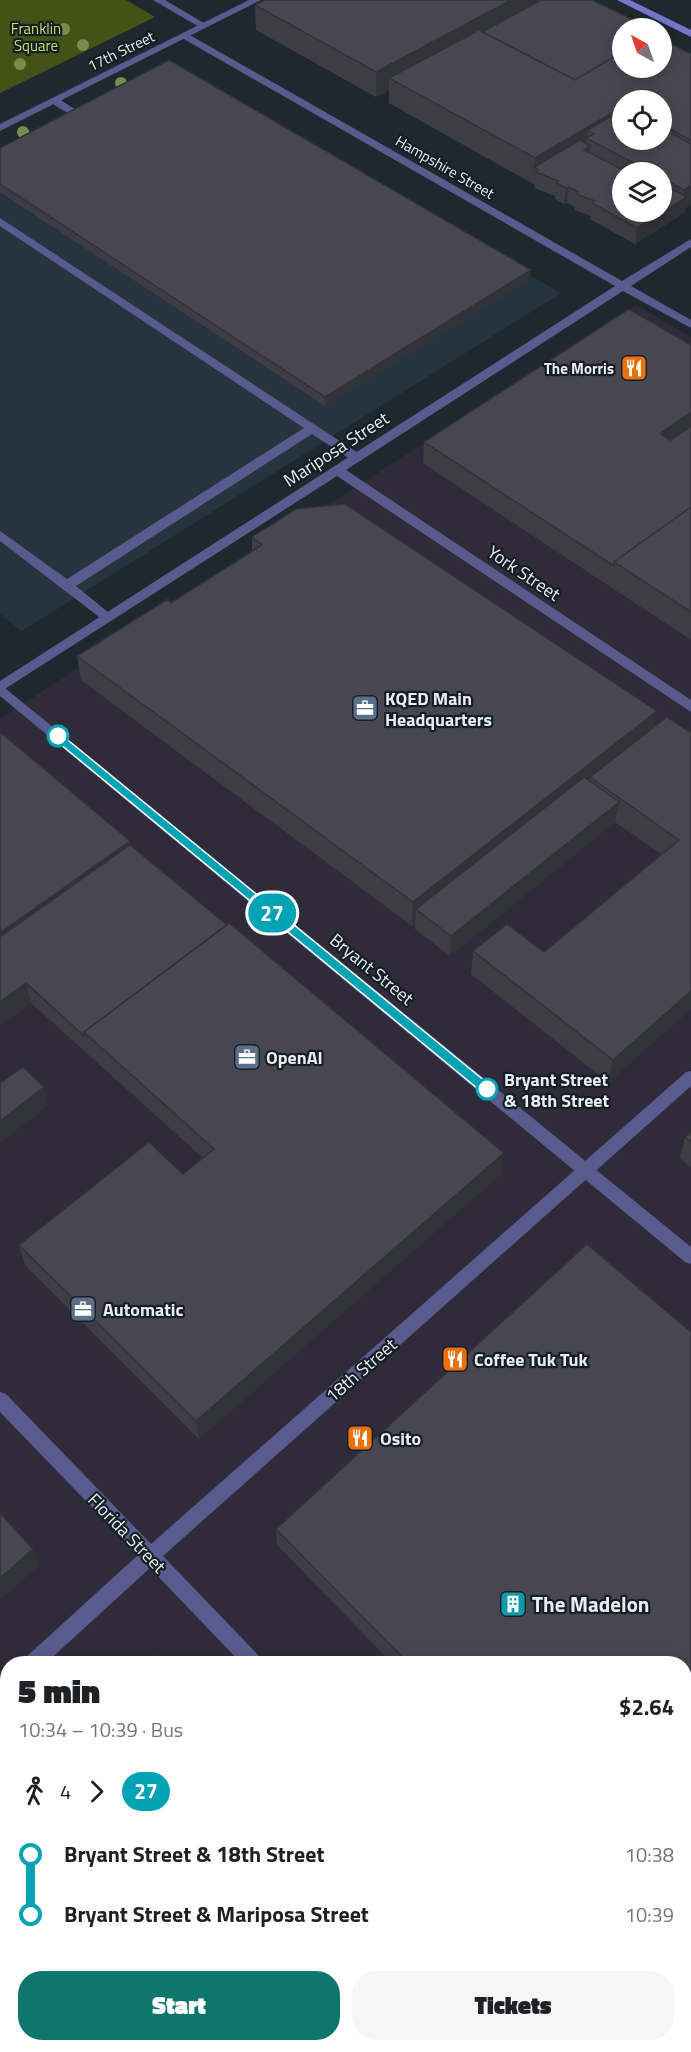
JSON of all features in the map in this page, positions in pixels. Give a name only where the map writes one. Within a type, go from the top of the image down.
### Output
[{"type":"main road","points":[[622,0],[691,34]]},
{"type":"street","points":[[158,0],[204,26]]},
{"type":"street","name":"17th Street","points":[[0,128],[256,0]]},
{"type":"street","name":"Hampshire Street","points":[[185,36],[691,325]]},
{"type":"street","points":[[55,100],[95,125]]},
{"type":"street","points":[[0,221],[357,458]]},
{"type":"street","name":"Mariposa Street","points":[[0,688],[691,242]]},
{"type":"street","points":[[66,586],[312,428]]},
{"type":"street","name":"York Street","points":[[337,470],[691,707]]},
{"type":"street","points":[[0,535],[108,617]]},
{"type":"street","name":"Bryant Street","points":[[0,688],[691,1257]]},
{"type":"street","name":"18th Street","points":[[39,1656],[148,1556],[691,1077]]},
{"type":"street","name":"Florida Street","points":[[0,1400],[148,1556],[247,1656]]},
{"type":"shaded area","points":[[169,69],[561,293],[22,631],[0,614],[0,155]]},
{"type":"shaded area","points":[[636,305],[691,337],[691,1656],[0,1656],[0,719]]},
{"type":"green space","name":"Franklin Square","points":[[0,0],[126,0],[155,17],[0,93]]},
{"type":"building","points":[[265,0],[511,0],[376,72],[255,5]]},
{"type":"building","points":[[541,0],[592,0],[629,18],[612,18],[612,58],[575,80],[482,32]]},
{"type":"building","points":[[479,30],[575,80],[612,58],[612,78],[672,78],[672,44],[691,54],[691,140],[672,130],[672,90],[612,90],[612,113],[535,158],[389,78]]},
{"type":"building","points":[[169,60],[531,270],[325,397],[0,184],[0,148]]},
{"type":"building","points":[[612,116],[612,150],[672,150],[672,134],[691,144],[691,185],[684,190],[672,183],[672,162],[632,162],[586,138],[594,134],[588,130]]},
{"type":"building","points":[[580,140],[590,146],[584,150],[612,164],[612,214],[592,203],[595,201],[576,194],[579,192],[569,187],[566,188],[556,183],[559,181],[536,172],[539,170],[534,167]]},
{"type":"building","points":[[672,189],[687,197],[672,206]]},
{"type":"building","points":[[626,222],[647,222],[637,228]]},
{"type":"building","points":[[629,309],[691,345],[691,412],[660,434],[671,440],[691,426],[691,507],[614,562],[614,566],[424,442]]},
{"type":"building","name":"KQED Main Headquarters","points":[[345,504],[657,711],[413,902],[77,656],[168,599],[171,603],[262,545],[252,537],[296,509]]},
{"type":"building","points":[[691,507],[691,612],[614,562]]},
{"type":"building","points":[[667,717],[691,733],[691,991],[613,1060],[473,951],[507,924],[544,952],[679,840],[590,777]]},
{"type":"building","points":[[0,732],[130,841],[0,933]]},
{"type":"building","points":[[584,777],[619,802],[451,936],[416,909]]},
{"type":"building","points":[[130,845],[227,925],[84,1032],[84,1036],[26,983],[0,1002],[0,937]]},
{"type":"building","points":[[229,923],[504,1153],[196,1421],[19,1245],[149,1142],[183,1174],[214,1149],[84,1032]]},
{"type":"building","points":[[23,1067],[44,1087],[0,1121],[0,1083]]},
{"type":"building","points":[[691,1132],[691,1142],[685,1137]]},
{"type":"building","name":"The Madelon","points":[[587,1244],[691,1332],[691,1656],[401,1656],[276,1529]]},
{"type":"building","points":[[0,1513],[33,1549],[0,1578]]},
{"type":"bus line","name":"27","points":[[58,736],[487,1089]]},
{"type":"place","name":"The Morris","points":[[634,368]]},
{"type":"place","name":"KQED Main Headquarters","points":[[365,708]]},
{"type":"place","name":"OpenAI","points":[[247,1057]]},
{"type":"place","name":"Bryant Street & 18th Street","points":[[487,1089]]},
{"type":"place","name":"Automatic","points":[[83,1309]]},
{"type":"place","name":"Coffee Tuk Tuk","points":[[455,1359]]},
{"type":"place","name":"Osito","points":[[360,1438]]},
{"type":"place","name":"The Madelon","points":[[513,1604]]}]
